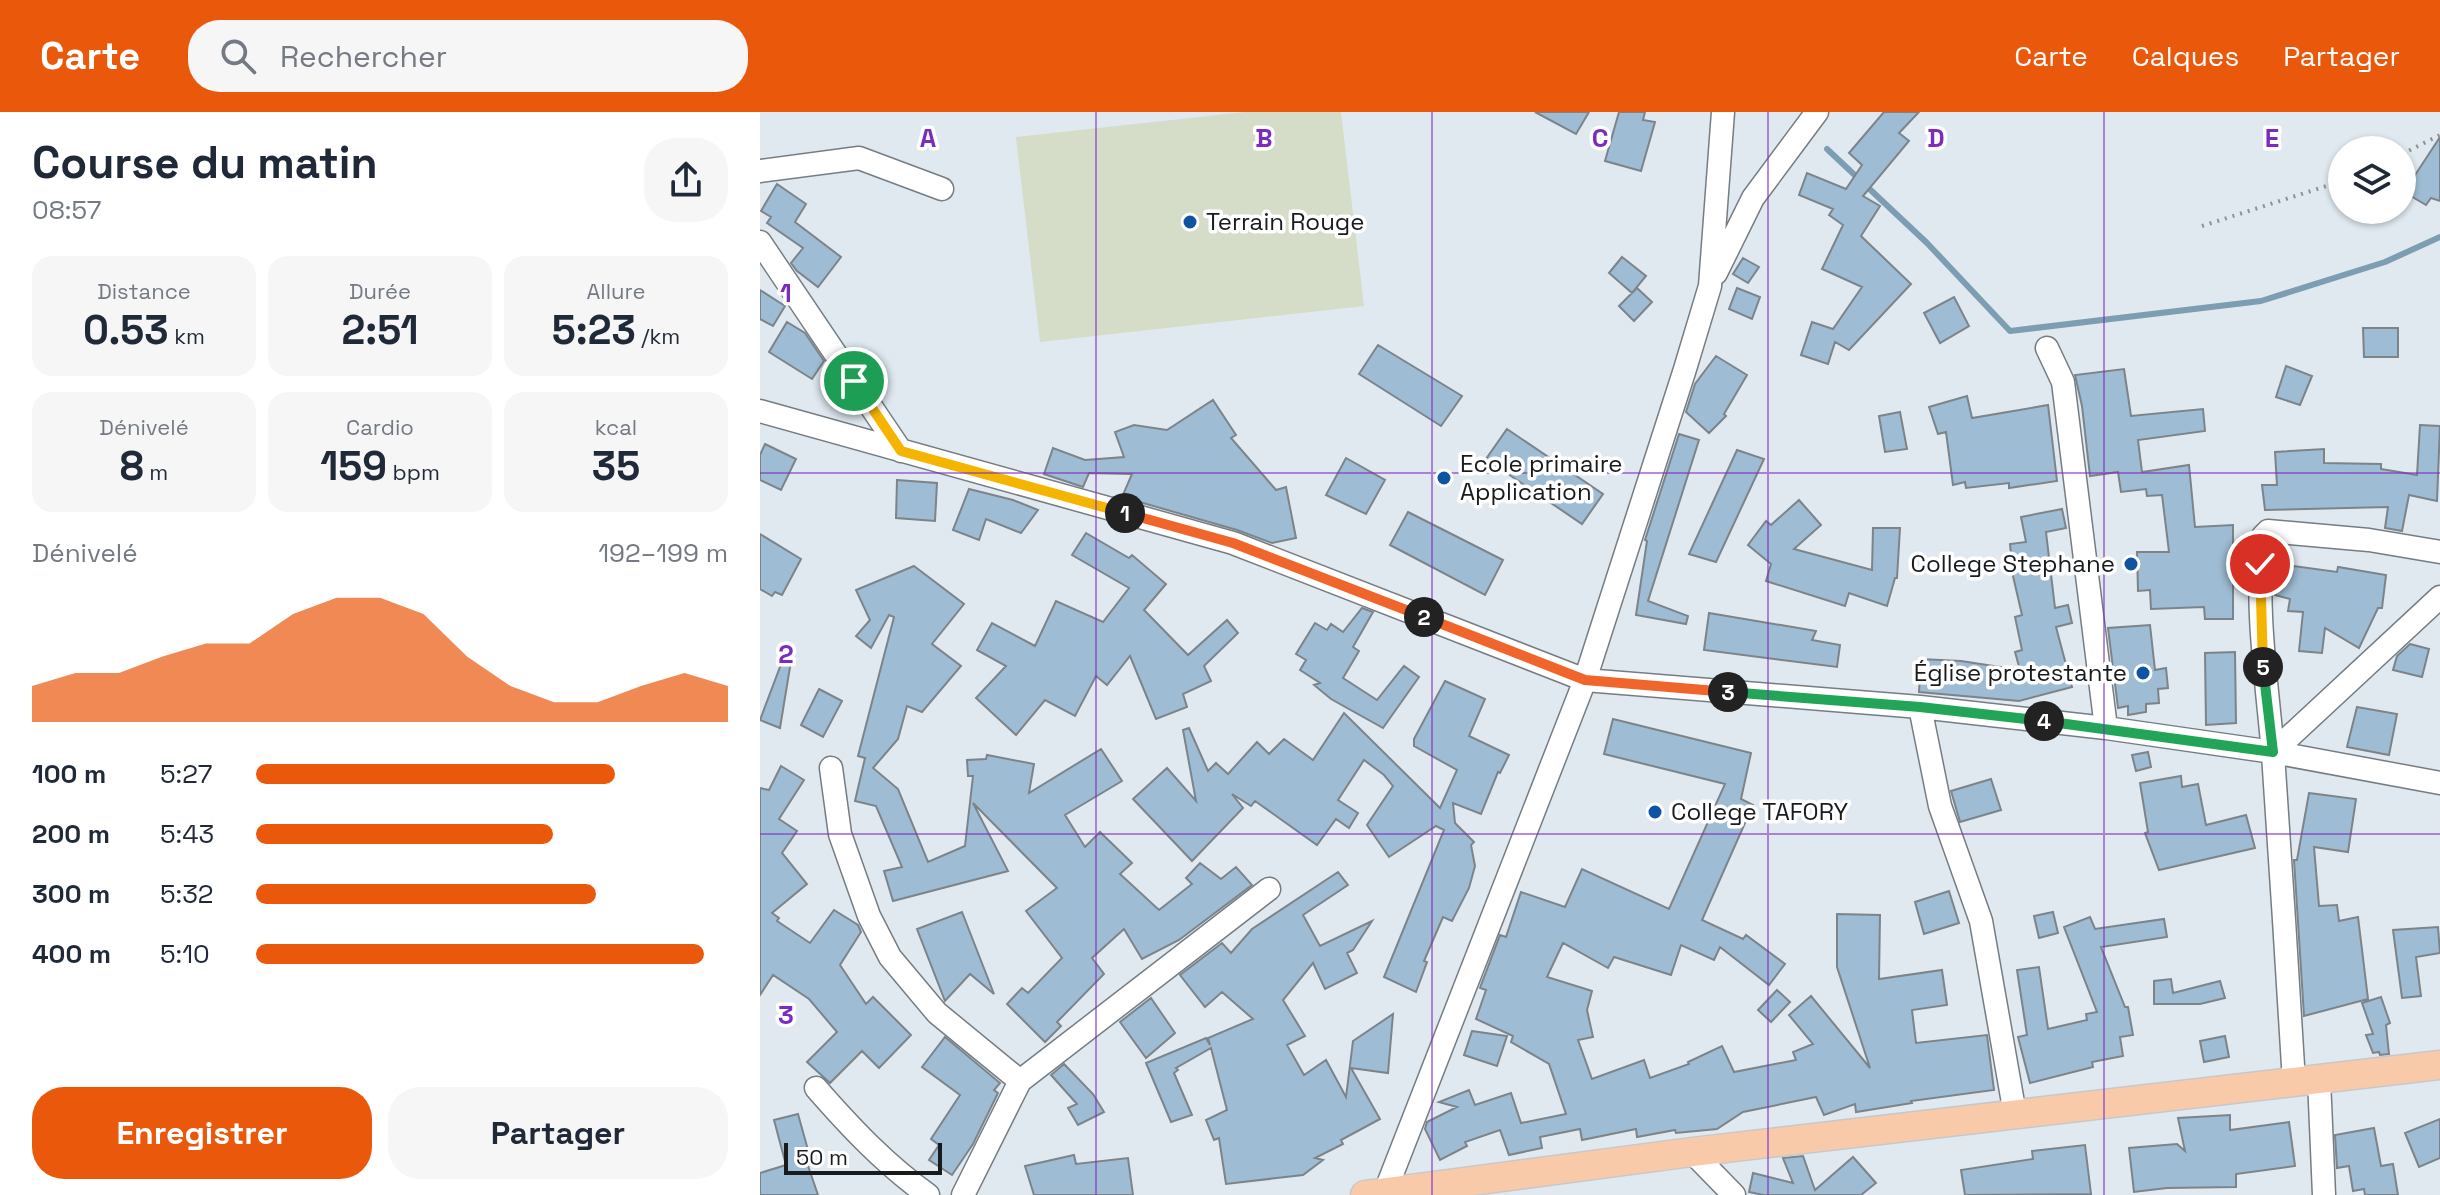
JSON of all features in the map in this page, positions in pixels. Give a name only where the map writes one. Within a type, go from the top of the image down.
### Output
[{"type":"main road","points":[[1375,1193],[1496,1186],[1692,1152],[2440,1065]]},
{"type":"street","points":[[1710,286],[1723,112]]},
{"type":"street","points":[[1375,1193],[1585,680],[1710,286],[1753,198],[1817,112]]},
{"type":"street","points":[[760,171],[859,158],[942,189]]},
{"type":"street","points":[[760,242],[901,451]]},
{"type":"street","points":[[2047,348],[2063,382],[2106,728]]},
{"type":"street","points":[[760,411],[1233,543],[1585,680],[1920,707],[2106,728],[2273,752],[2440,783]]},
{"type":"street","points":[[2324,1195],[2306,1080],[2262,653],[2260,564],[2263,536],[2268,531],[2304,533],[2440,552]]},
{"type":"street","points":[[2273,752],[2440,597]]},
{"type":"street","points":[[1920,707],[1940,806],[1981,921],[2015,1114]]},
{"type":"street","points":[[831,768],[840,834],[869,916],[890,957],[937,1013],[1020,1081]]},
{"type":"street","points":[[963,1195],[1020,1081],[1269,889]]},
{"type":"street","points":[[816,1088],[850,1128],[894,1170],[928,1195]]},
{"type":"street","points":[[1692,1152],[1734,1195]]},
{"type":"path","points":[[2416,147],[2440,135]]},
{"type":"path","points":[[2202,226],[2328,186]]},
{"type":"green space","name":"Terrain Rouge","points":[[1245,112],[1341,112],[1364,306],[1040,342],[1016,137]]},
{"type":"building","points":[[1535,112],[1589,112],[1576,134]]},
{"type":"building","points":[[1619,112],[1645,112],[1643,120],[1655,122],[1641,171],[1605,161]]},
{"type":"building","points":[[1884,112],[1919,112],[1899,133],[1909,141],[1863,196],[1880,206],[1861,236],[1911,284],[1849,350],[1835,342],[1828,364],[1801,355],[1812,322],[1833,329],[1862,287],[1822,269],[1843,225],[1829,215],[1833,209],[1799,195],[1807,173],[1846,189],[1862,165],[1849,153]]},
{"type":"building","points":[[2440,137],[2440,201],[2431,198],[2426,205],[2416,199],[2416,174]]},
{"type":"building","points":[[777,184],[806,204],[795,222],[841,257],[818,287],[791,263],[803,248],[767,223],[771,217],[761,211]]},
{"type":"building","points":[[1622,257],[1646,276],[1632,293],[1609,273]]},
{"type":"building","points":[[1743,258],[1759,267],[1748,283],[1733,274]]},
{"type":"building","points":[[1637,288],[1652,302],[1634,321],[1619,306]]},
{"type":"building","points":[[1737,288],[1760,297],[1752,319],[1729,309]]},
{"type":"building","points":[[760,290],[785,306],[773,326],[760,319]]},
{"type":"building","points":[[1954,297],[1969,326],[1940,343],[1924,313]]},
{"type":"building","points":[[787,322],[805,333],[824,361],[812,379],[769,352]]},
{"type":"building","points":[[2363,328],[2398,328],[2398,357],[2364,357]]},
{"type":"building","points":[[1378,345],[1462,396],[1441,426],[1359,374]]},
{"type":"building","points":[[1716,356],[1747,375],[1724,414],[1726,416],[1709,433],[1686,412],[1695,384]]},
{"type":"building","points":[[2286,366],[2312,376],[2300,405],[2276,397]]},
{"type":"building","points":[[2124,369],[2131,416],[2203,409],[2205,431],[2138,440],[2142,472],[2189,465],[2195,527],[2233,525],[2233,619],[2205,619],[2204,607],[2151,609],[2150,590],[2138,591],[2137,552],[2169,552],[2162,495],[2147,496],[2146,489],[2121,492],[2118,472],[2090,476],[2075,375]]},
{"type":"building","points":[[1967,396],[1972,418],[2048,405],[2057,481],[2009,488],[2009,483],[1966,488],[1965,482],[1953,485],[1946,432],[1938,434],[1929,407]]},
{"type":"building","points":[[1213,400],[1236,435],[1231,438],[1276,490],[1286,487],[1296,538],[1272,543],[1122,497],[1132,474],[1089,473],[1083,487],[1044,474],[1053,448],[1085,460],[1124,457],[1115,432],[1134,425],[1167,430]]},
{"type":"building","points":[[1900,412],[1907,449],[1885,452],[1879,416]]},
{"type":"building","points":[[2420,425],[2440,426],[2437,501],[2409,495],[2402,531],[2385,528],[2388,507],[2265,510],[2262,485],[2277,485],[2275,452],[2324,449],[2324,463],[2381,464],[2381,469],[2417,475]]},
{"type":"building","points":[[1507,429],[1603,494],[1582,524],[1486,459]]},
{"type":"building","points":[[1679,434],[1699,440],[1648,601],[1688,616],[1686,624],[1636,615],[1645,540]]},
{"type":"building","points":[[765,444],[796,459],[781,490],[760,480],[760,455]]},
{"type":"building","points":[[1737,450],[1764,459],[1716,562],[1689,554]]},
{"type":"building","points":[[1346,458],[1385,480],[1366,514],[1326,495]]},
{"type":"building","points":[[897,480],[937,483],[935,521],[896,518]]},
{"type":"building","points":[[969,489],[1038,510],[1021,533],[986,519],[979,540],[953,530]]},
{"type":"building","points":[[1799,500],[1821,525],[1794,549],[1872,570],[1873,528],[1900,528],[1897,578],[1887,606],[1849,593],[1845,606],[1766,581],[1771,564],[1748,545],[1766,521],[1771,525]]},
{"type":"building","points":[[2062,509],[2066,528],[2046,532],[2055,608],[2068,605],[2072,623],[2056,627],[2072,687],[2019,701],[1919,692],[1921,659],[1961,661],[2020,670],[2015,652],[2022,650],[2015,617],[2022,615],[2010,544],[2026,542],[2021,517]]},
{"type":"building","points":[[1408,512],[1503,560],[1485,595],[1390,545]]},
{"type":"building","points":[[1086,533],[1129,558],[1132,555],[1166,584],[1144,610],[1188,655],[1227,620],[1238,633],[1204,666],[1211,681],[1183,694],[1187,707],[1156,719],[1130,656],[1107,685],[1096,676],[1075,716],[1045,700],[1016,735],[976,698],[1006,666],[977,650],[992,623],[1035,646],[1056,601],[1103,622],[1129,588],[1072,555]]},
{"type":"building","points":[[760,534],[801,559],[782,595],[775,592],[772,596],[760,589]]},
{"type":"building","points":[[2279,564],[2337,572],[2338,567],[2386,575],[2382,608],[2378,608],[2359,648],[2325,628],[2322,653],[2299,651],[2303,612],[2288,611],[2290,599],[2275,595]]},
{"type":"building","points":[[914,566],[964,604],[932,644],[961,666],[922,712],[907,706],[898,739],[873,768],[898,789],[928,862],[965,846],[973,776],[968,776],[967,760],[986,759],[987,755],[1034,764],[1029,793],[1101,749],[1122,781],[1065,815],[1085,847],[1100,832],[1132,863],[1120,874],[1159,910],[1192,884],[1186,878],[1200,863],[1221,879],[1236,867],[1252,885],[1179,940],[1142,959],[1124,929],[1092,958],[1104,974],[1057,1022],[1061,1026],[1045,1042],[1007,1004],[1022,988],[1028,993],[1062,958],[1026,911],[1057,888],[973,803],[1008,871],[893,901],[884,871],[902,867],[876,806],[855,801],[865,758],[858,756],[894,617],[889,615],[871,648],[856,636],[870,620],[856,590]]},
{"type":"building","points":[[1362,608],[1373,612],[1353,647],[1359,651],[1343,678],[1377,700],[1404,666],[1419,677],[1383,728],[1331,699],[1314,685],[1320,683],[1300,670],[1306,660],[1296,654],[1315,623],[1327,630],[1331,624],[1343,632]]},
{"type":"building","points":[[1709,613],[1816,631],[1812,640],[1840,645],[1837,667],[1704,650]]},
{"type":"building","points":[[2150,625],[2155,670],[2166,668],[2168,688],[2158,689],[2159,703],[2146,704],[2146,712],[2128,715],[2128,706],[2118,708],[2108,628]]},
{"type":"building","points":[[2410,644],[2429,649],[2422,677],[2393,670],[2397,656]]},
{"type":"building","points":[[2235,652],[2236,723],[2206,725],[2205,653]]},
{"type":"building","points":[[783,659],[791,661],[780,728],[760,720]]},
{"type":"building","points":[[1445,681],[1485,699],[1469,736],[1509,755],[1498,772],[1481,814],[1453,803],[1455,823],[1474,842],[1471,845],[1475,866],[1469,888],[1452,921],[1443,917],[1424,961],[1427,962],[1416,992],[1384,977],[1444,830],[1436,826],[1389,857],[1367,825],[1393,786],[1364,760],[1338,800],[1358,813],[1349,828],[1336,819],[1317,845],[1255,801],[1251,806],[1232,794],[1243,808],[1192,861],[1133,799],[1167,768],[1196,801],[1183,730],[1189,728],[1208,771],[1216,763],[1228,774],[1257,742],[1269,754],[1284,739],[1313,760],[1344,713],[1440,808],[1457,770],[1414,746],[1414,739]]},
{"type":"building","points":[[819,689],[842,701],[823,737],[801,725]]},
{"type":"building","points":[[2357,707],[2397,714],[2389,755],[2347,747]]},
{"type":"building","points":[[1613,719],[1751,753],[1741,799],[1753,805],[1702,920],[1743,939],[1746,935],[1785,964],[1769,985],[1720,947],[1714,960],[1681,945],[1671,975],[1614,957],[1608,968],[1563,943],[1547,977],[1592,991],[1587,1010],[1593,1037],[1578,1040],[1592,1079],[1644,1060],[1650,1078],[1689,1064],[1722,1046],[1734,1072],[1796,1060],[1793,1052],[1813,1044],[1789,1015],[1811,996],[1870,1068],[1837,967],[1837,914],[1880,915],[1879,979],[1942,970],[1947,1005],[1912,1010],[1916,1043],[1987,1035],[1994,1090],[1856,1112],[1855,1104],[1824,1115],[1816,1097],[1743,1112],[1717,1129],[1676,1133],[1675,1130],[1637,1137],[1636,1129],[1582,1140],[1580,1129],[1540,1137],[1542,1148],[1509,1155],[1500,1130],[1465,1142],[1467,1146],[1440,1160],[1425,1129],[1427,1122],[1457,1107],[1439,1102],[1469,1090],[1475,1105],[1511,1093],[1521,1123],[1566,1114],[1549,1064],[1511,1042],[1513,1036],[1476,1019],[1486,990],[1480,988],[1500,935],[1506,937],[1521,892],[1565,907],[1582,869],[1669,909],[1725,784],[1604,754]]},
{"type":"building","points":[[2148,752],[2151,767],[2136,771],[2132,755]]},
{"type":"building","points":[[781,766],[804,780],[779,819],[797,831],[782,853],[807,884],[772,913],[779,918],[777,921],[810,943],[834,910],[858,925],[861,932],[840,965],[866,1004],[873,997],[911,1035],[879,1068],[862,1051],[830,1083],[807,1062],[837,1032],[809,999],[773,975],[760,995],[760,788],[769,790]]},
{"type":"building","points":[[2181,776],[2182,787],[2198,784],[2206,825],[2246,815],[2255,848],[2159,870],[2145,833],[2148,832],[2140,783]]},
{"type":"building","points":[[1991,779],[2001,810],[1960,822],[1951,791]]},
{"type":"building","points":[[2309,793],[2356,799],[2348,852],[2314,847],[2319,906],[2337,905],[2339,921],[2358,917],[2368,999],[2304,1016],[2294,860],[2297,860]]},
{"type":"building","points":[[1338,872],[1348,885],[1303,915],[1320,946],[1372,921],[1353,950],[1347,953],[1357,973],[1325,989],[1313,963],[1283,1000],[1305,1036],[1287,1045],[1304,1075],[1326,1060],[1346,1097],[1353,1041],[1393,1014],[1388,1073],[1351,1068],[1380,1119],[1341,1140],[1343,1144],[1315,1158],[1323,1160],[1303,1175],[1226,1184],[1219,1138],[1214,1140],[1206,1120],[1227,1110],[1211,1048],[1176,1068],[1178,1070],[1174,1073],[1192,1115],[1171,1122],[1146,1063],[1206,1038],[1210,1045],[1208,1038],[1253,1019],[1222,992],[1205,1007],[1180,975],[1222,943],[1231,953],[1252,929]]},
{"type":"building","points":[[1949,891],[1959,923],[1924,934],[1915,902]]},
{"type":"building","points":[[962,912],[994,994],[970,974],[945,1001],[917,929]]},
{"type":"building","points":[[2053,912],[2058,933],[2039,938],[2034,916]]},
{"type":"building","points":[[2090,917],[2095,929],[2164,919],[2167,937],[2101,947],[2125,1007],[2128,1007],[2133,1035],[2120,1037],[2123,1056],[2092,1062],[2093,1067],[2030,1083],[2018,1037],[2027,1035],[2017,970],[2039,967],[2048,1029],[2087,1020],[2086,1014],[2097,1012],[2064,927]]},
{"type":"building","points":[[2438,927],[2440,953],[2416,957],[2421,996],[2402,998],[2393,930]]},
{"type":"building","points":[[2171,979],[2173,993],[2220,981],[2225,998],[2200,1004],[2154,1004],[2154,981]]},
{"type":"building","points":[[1777,990],[1790,1002],[1771,1022],[1758,1010]]},
{"type":"building","points":[[2381,997],[2390,1023],[2386,1025],[2389,1054],[2380,1055],[2379,1052],[2373,1053],[2366,1035],[2373,1034],[2362,1003]]},
{"type":"building","points":[[1151,998],[1175,1033],[1146,1058],[1120,1022]]},
{"type":"building","points":[[1472,1031],[1507,1036],[1497,1066],[1464,1055]]},
{"type":"building","points":[[2225,1036],[2229,1057],[2204,1062],[2200,1041]]},
{"type":"building","points":[[945,1037],[1000,1083],[994,1090],[998,1093],[973,1144],[952,1175],[929,1160],[939,1145],[931,1139],[960,1095],[922,1067]]},
{"type":"building","points":[[1064,1064],[1093,1094],[1104,1112],[1078,1125],[1068,1108],[1077,1104],[1051,1075]]},
{"type":"building","points":[[798,1114],[808,1150],[803,1151],[818,1195],[760,1195],[760,1173],[786,1165],[774,1120]]},
{"type":"building","points":[[2230,1115],[2230,1130],[2289,1122],[2295,1166],[2236,1174],[2236,1187],[2134,1192],[2129,1148],[2177,1144],[2185,1151],[2178,1118]]},
{"type":"building","points":[[2440,1119],[2440,1158],[2419,1167],[2405,1133]]},
{"type":"building","points":[[2374,1128],[2381,1166],[2393,1164],[2398,1195],[2365,1195],[2364,1189],[2353,1191],[2349,1166],[2337,1168],[2335,1135]]},
{"type":"building","points":[[2085,1145],[2091,1194],[1965,1195],[1961,1170],[2033,1159],[2032,1151]]},
{"type":"building","points":[[1074,1155],[1076,1164],[1128,1158],[1133,1195],[1034,1195],[1025,1166]]},
{"type":"building","points":[[1803,1156],[1815,1190],[1853,1157],[1876,1183],[1861,1195],[1763,1195],[1749,1192],[1753,1173],[1793,1183],[1783,1158]]},
{"type":"waterway","points":[[1827,149],[1927,243],[2010,331],[2261,301],[2385,262],[2440,237]]},
{"type":"place","name":"Terrain Rouge","points":[[1190,222]]},
{"type":"place","name":"Ecole primaire Application","points":[[1444,478]]},
{"type":"place","name":"College Stephane","points":[[2131,564]]},
{"type":"place","name":"Église protestante","points":[[2143,673]]},
{"type":"place","name":"College TAFORY","points":[[1655,812]]},
{"type":"route","points":[[854,381],[901,451],[1233,543],[1585,680],[1920,707],[2106,728],[2273,752],[2262,653],[2260,564]]}]
